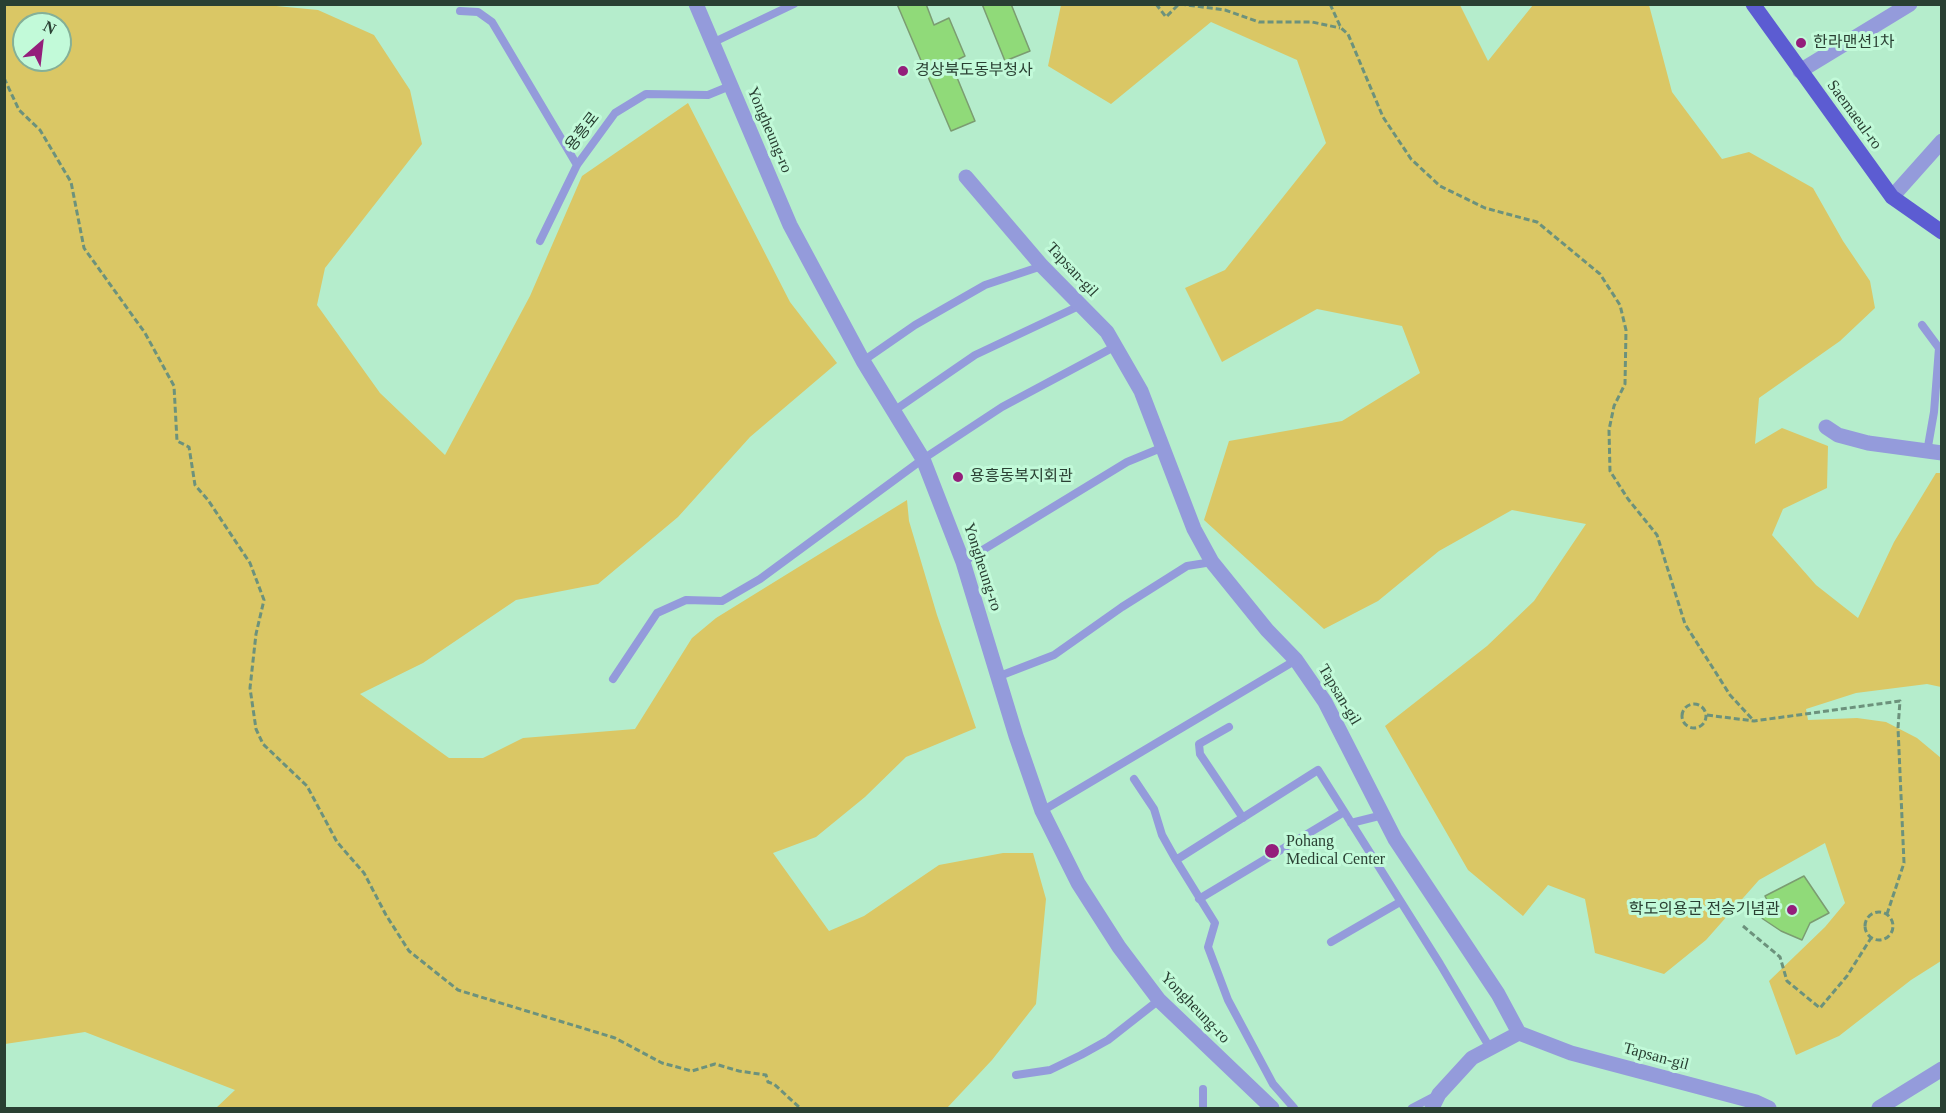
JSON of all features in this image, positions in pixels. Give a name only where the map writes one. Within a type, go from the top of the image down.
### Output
[{"type":"main road","name":"Saemaeul-ro","points":[[1753,4],[1892,197],[1941,232]]},
{"type":"street","name":"Yongheung-ro","points":[[696,4],[790,225],[863,361],[923,459],[963,562],[997,677],[1042,811],[1078,883],[1159,1000],[1272,1108]]},
{"type":"street","points":[[1800,71],[1910,4]]},
{"type":"street","points":[[1892,197],[1941,141]]},
{"type":"street","name":"Tapsan-gil","points":[[966,177],[1042,266],[1107,332],[1140,391],[1194,529],[1212,562],[1267,630],[1296,660],[1325,702],[1395,839],[1498,994],[1519,1033],[1571,1053],[1756,1102],[1769,1108]]},
{"type":"street","points":[[1826,427],[1838,435],[1868,443],[1934,452]]},
{"type":"street","points":[[1432,1108],[1439,1094],[1472,1058],[1519,1033]]},
{"type":"street","points":[[1879,1108],[1941,1069]]},
{"type":"lane","points":[[712,42],[794,4]]},
{"type":"lane","name":"용흥로","points":[[460,11],[478,12],[492,22],[577,165],[615,113],[646,94],[708,95],[730,86]]},
{"type":"lane","points":[[540,241],[577,165]]},
{"type":"lane","points":[[863,361],[915,325],[985,285],[1042,266]]},
{"type":"lane","points":[[895,410],[975,355],[1079,306]]},
{"type":"lane","points":[[1922,325],[1939,348],[1934,412],[1934,452]]},
{"type":"lane","points":[[613,678],[657,613],[686,600],[722,601],[760,579],[923,459],[1002,407],[1116,346]]},
{"type":"lane","points":[[963,562],[1127,462],[1161,448]]},
{"type":"lane","points":[[997,677],[1054,655],[1122,607],[1187,566],[1212,562]]},
{"type":"lane","points":[[1042,811],[1296,660]]},
{"type":"lane","points":[[1229,727],[1199,744],[1200,754],[1243,818]]},
{"type":"lane","points":[[1176,860],[1318,770],[1490,1048]]},
{"type":"lane","points":[[1134,779],[1154,809],[1162,835],[1176,860],[1215,923],[1208,947],[1228,1000],[1273,1084],[1294,1108]]},
{"type":"lane","points":[[1199,899],[1344,812]]},
{"type":"lane","points":[[1352,824],[1383,815]]},
{"type":"lane","points":[[1331,942],[1400,902]]},
{"type":"lane","points":[[1017,1075],[1050,1070],[1081,1055],[1108,1040],[1159,1000]]},
{"type":"lane","points":[[1203,1089],[1203,1108]]},
{"type":"lane","points":[[1412,1108],[1439,1094]]},
{"type":"path","points":[[1156,4],[1166,17],[1179,4],[1225,10],[1259,22],[1312,22],[1341,28]]},
{"type":"path","points":[[1330,4],[1341,28],[1348,34],[1383,117],[1411,159],[1440,186],[1485,207],[1537,222],[1600,274],[1620,305],[1626,330],[1625,384],[1614,406],[1609,430],[1610,471],[1628,499],[1657,535],[1685,624],[1730,694],[1754,721]]},
{"type":"path","points":[[4,78],[19,110],[40,130],[71,182],[84,248],[145,333],[174,386],[177,441],[189,447],[195,485],[208,500],[250,563],[264,600],[256,634],[250,688],[256,729],[263,744],[307,786],[337,842],[364,873],[386,915],[409,951],[458,990],[615,1038],[662,1063],[692,1071],[715,1064],[766,1075],[768,1082],[800,1108]]},
{"type":"path","points":[[1707,715],[1699,728],[1688,727],[1682,718],[1683,712],[1690,705],[1701,706],[1707,715],[1754,721],[1900,701],[1898,728],[1904,862],[1887,914]]},
{"type":"path","points":[[1877,912],[1887,914],[1893,924],[1891,934],[1882,940],[1871,938],[1865,929],[1868,918],[1877,912]]},
{"type":"path","points":[[1743,926],[1780,957],[1787,981],[1820,1008],[1847,976],[1871,938]]},
{"type":"shaded area","points":[[5,4],[266,5],[318,10],[374,35],[410,90],[422,144],[325,268],[317,305],[380,393],[445,455],[530,296],[582,176],[688,103],[790,302],[837,363],[750,437],[678,517],[598,584],[516,600],[423,663],[360,694],[449,758],[483,758],[523,738],[635,729],[692,638],[716,618],[907,500],[909,521],[937,615],[976,728],[906,757],[865,797],[816,837],[773,853],[829,931],[864,916],[939,865],[1003,853],[1033,853],[1046,899],[1036,1004],[992,1060],[947,1108],[216,1108],[235,1090],[85,1032],[5,1044]]},
{"type":"shaded area","points":[[1061,5],[1460,5],[1488,61],[1533,5],[1649,5],[1672,92],[1722,159],[1749,152],[1813,188],[1843,241],[1870,281],[1875,308],[1840,341],[1759,398],[1755,444],[1782,428],[1828,446],[1827,488],[1783,509],[1772,535],[1816,585],[1858,618],[1894,542],[1936,473],[1941,473],[1941,687],[1927,684],[1856,693],[1806,709],[1808,720],[1857,718],[1886,722],[1917,738],[1941,758],[1941,961],[1911,980],[1839,1036],[1796,1055],[1769,981],[1825,927],[1845,903],[1825,843],[1759,880],[1706,940],[1664,974],[1595,953],[1585,899],[1548,885],[1523,916],[1468,870],[1385,726],[1487,646],[1534,601],[1586,524],[1512,510],[1439,551],[1378,601],[1324,629],[1204,520],[1229,441],[1342,421],[1420,373],[1402,326],[1317,309],[1222,362],[1185,288],[1225,270],[1326,143],[1297,60],[1211,22],[1111,104],[1048,66]]},
{"type":"building","points":[[897,4],[926,4],[934,25],[949,18],[965,56],[951,63],[975,121],[951,131]]},
{"type":"building","points":[[982,4],[1011,4],[1030,51],[1005,61]]},
{"type":"building","name":"학도의용군 전승기념관","points":[[1804,876],[1829,913],[1810,923],[1802,940],[1781,931],[1763,919],[1753,907],[1767,900],[1765,896]]},
{"type":"place","name":"한라맨션1차","points":[[1801,43]]},
{"type":"place","name":"경상북도동부청사","points":[[903,71]]},
{"type":"place","name":"용흥동복지회관","points":[[958,477]]},
{"type":"place","name":"Pohang Medical Center","points":[[1272,851]]},
{"type":"place","name":"학도의용군 전승기념관","points":[[1792,910]]}]
